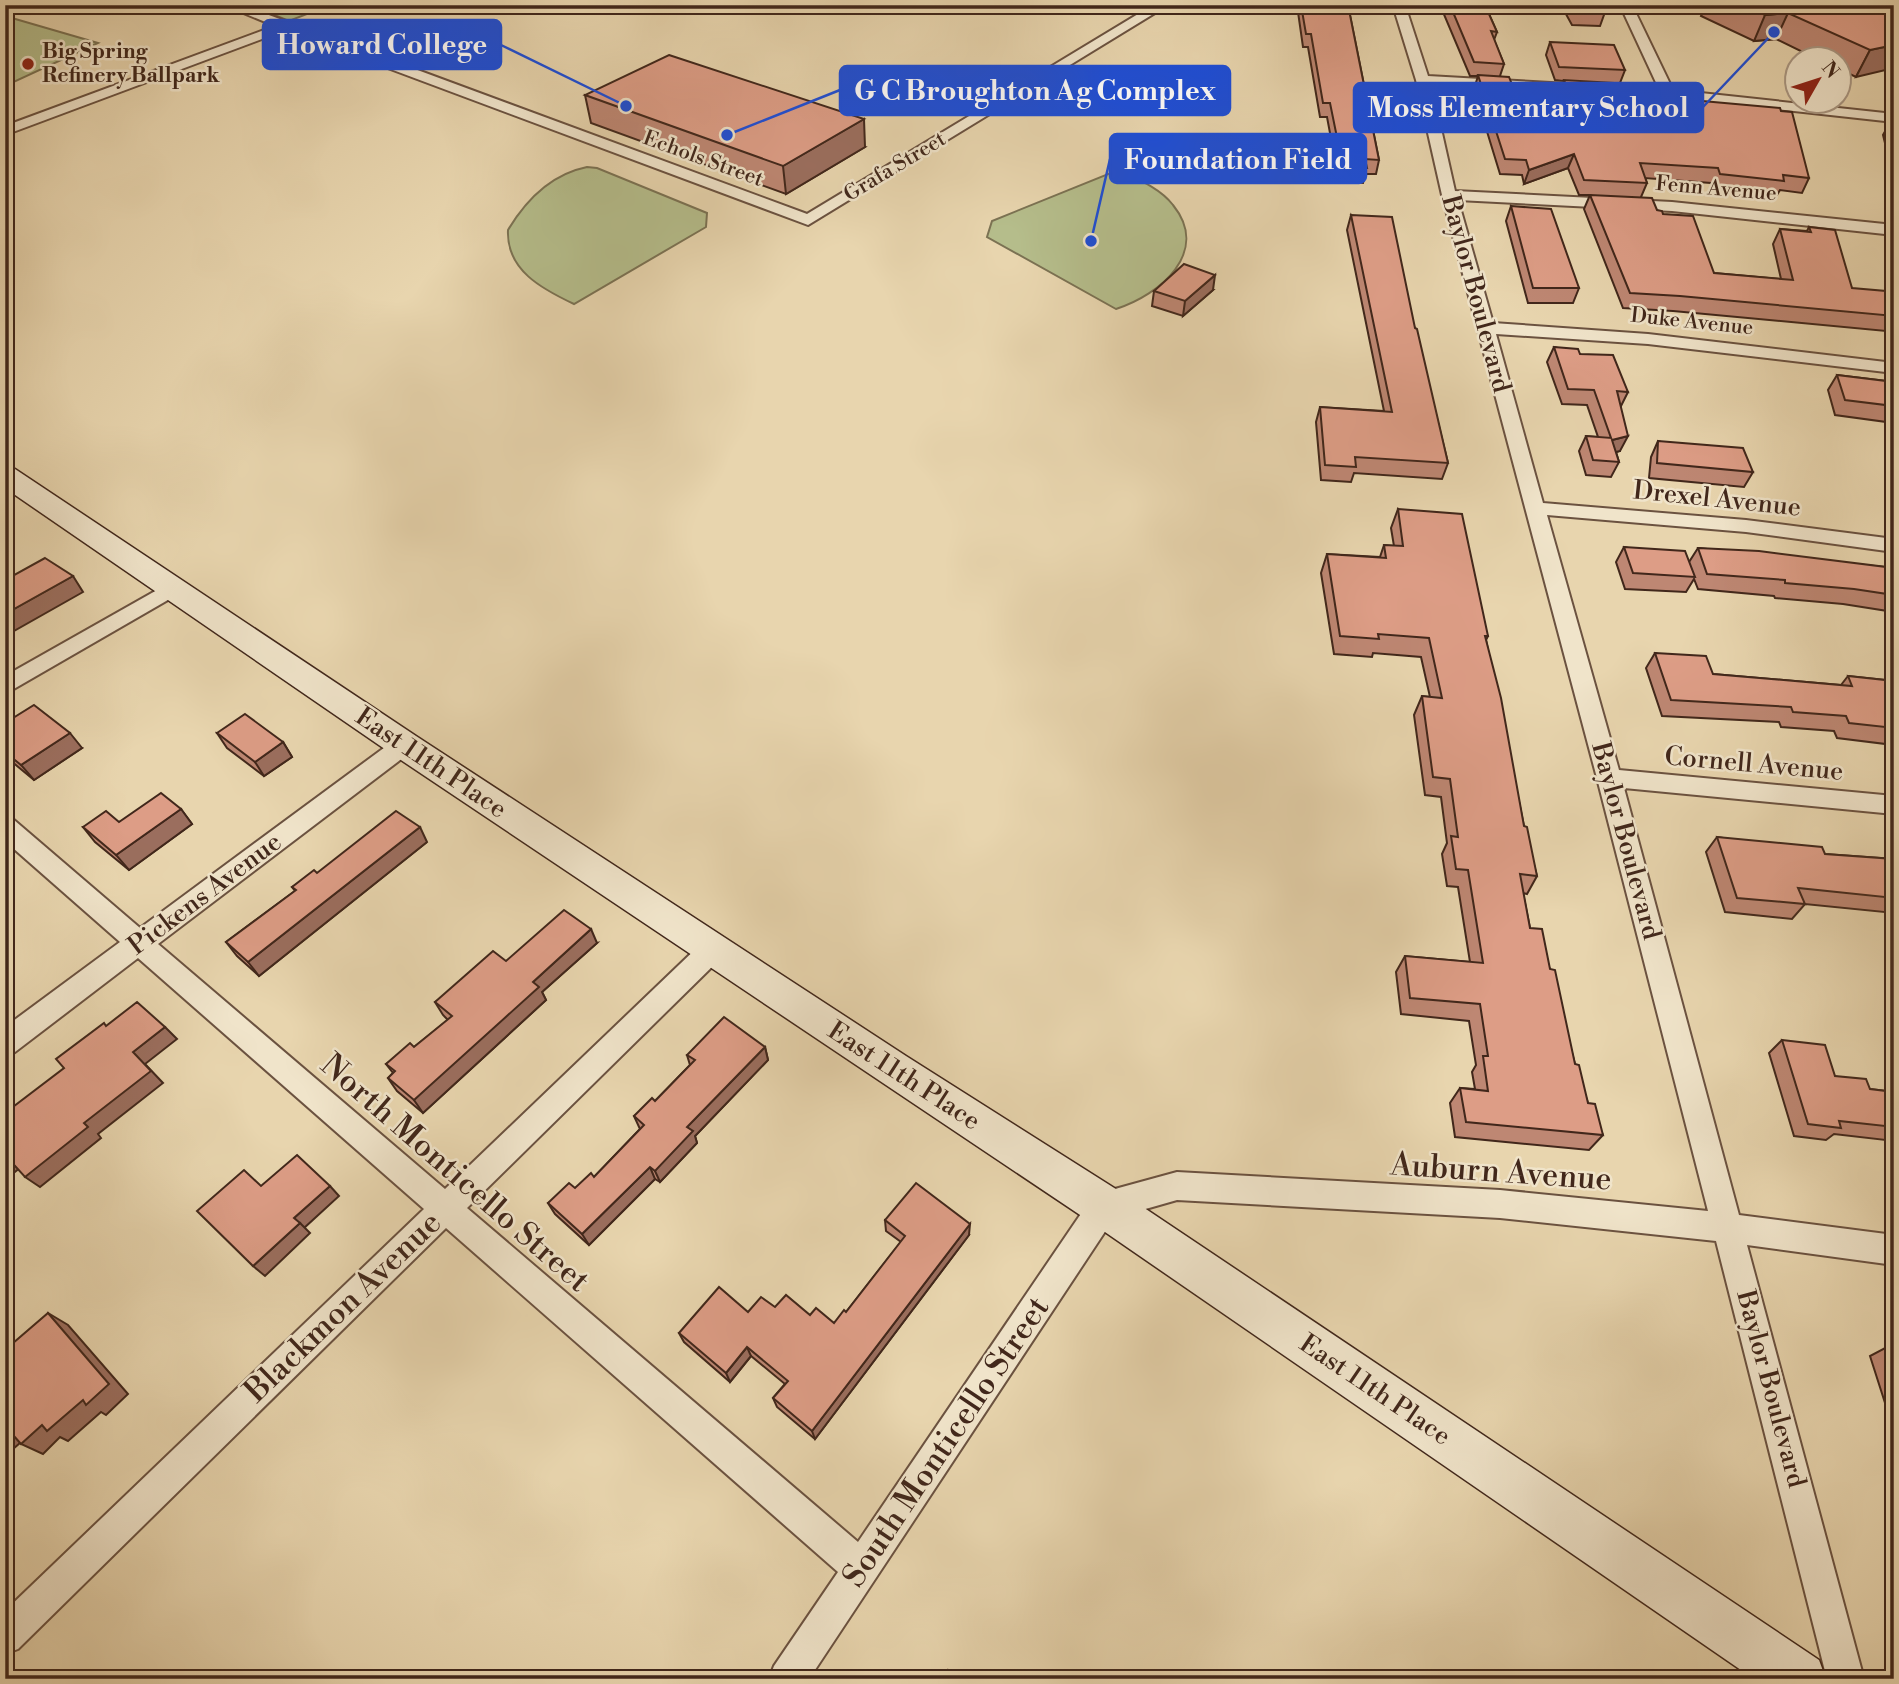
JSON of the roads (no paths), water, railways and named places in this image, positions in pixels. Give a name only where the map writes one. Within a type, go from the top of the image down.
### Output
[{"type":"street","name":"Echols Street","points":[[230,5],[808,220]]},
{"type":"street","name":"Grafa Street","points":[[808,220],[1162,5]]},
{"type":"street","points":[[1308,5],[1399,7]]},
{"type":"street","points":[[1626,5],[1668,93]]},
{"type":"street","name":"Baylor Boulevard","points":[[1399,7],[1423,80],[1449,195],[1609,778],[1846,1679]]},
{"type":"street","points":[[5,131],[286,26]]},
{"type":"street","points":[[1423,80],[1668,93],[1894,118]]},
{"type":"street","name":"Fenn Avenue","points":[[1449,195],[1622,202],[1833,221],[1894,230]]},
{"type":"street","name":"Duke Avenue","points":[[1485,328],[1648,339],[1894,368]]},
{"type":"street","name":"East 11th Place","points":[[5,475],[712,950],[1104,1206],[1800,1679]]},
{"type":"street","name":"Drexel Avenue","points":[[1535,508],[1746,526],[1894,546]]},
{"type":"street","points":[[5,687],[173,588]]},
{"type":"street","name":"Pickens Avenue","points":[[5,1043],[404,745]]},
{"type":"street","name":"Cornell Avenue","points":[[1609,778],[1894,805]]},
{"type":"street","name":"North Monticello Street","points":[[5,827],[138,945],[862,1569]]},
{"type":"street","name":"Blackmon Avenue","points":[[5,1636],[712,950]]},
{"type":"street","name":"Auburn Avenue","points":[[1104,1206],[1177,1186],[1500,1204],[1729,1228],[1894,1250]]},
{"type":"street","name":"South Monticello Street","points":[[787,1679],[1104,1206]]},
{"type":"place","name":"Moss Elementary School","points":[[1774,32]]},
{"type":"place","name":"Big Spring Refinery Ballpark","points":[[28,64]]},
{"type":"place","name":"Howard College","points":[[626,106]]},
{"type":"place","name":"G C Broughton Ag Complex","points":[[727,135]]},
{"type":"place","name":"Foundation Field","points":[[1091,241]]}]
